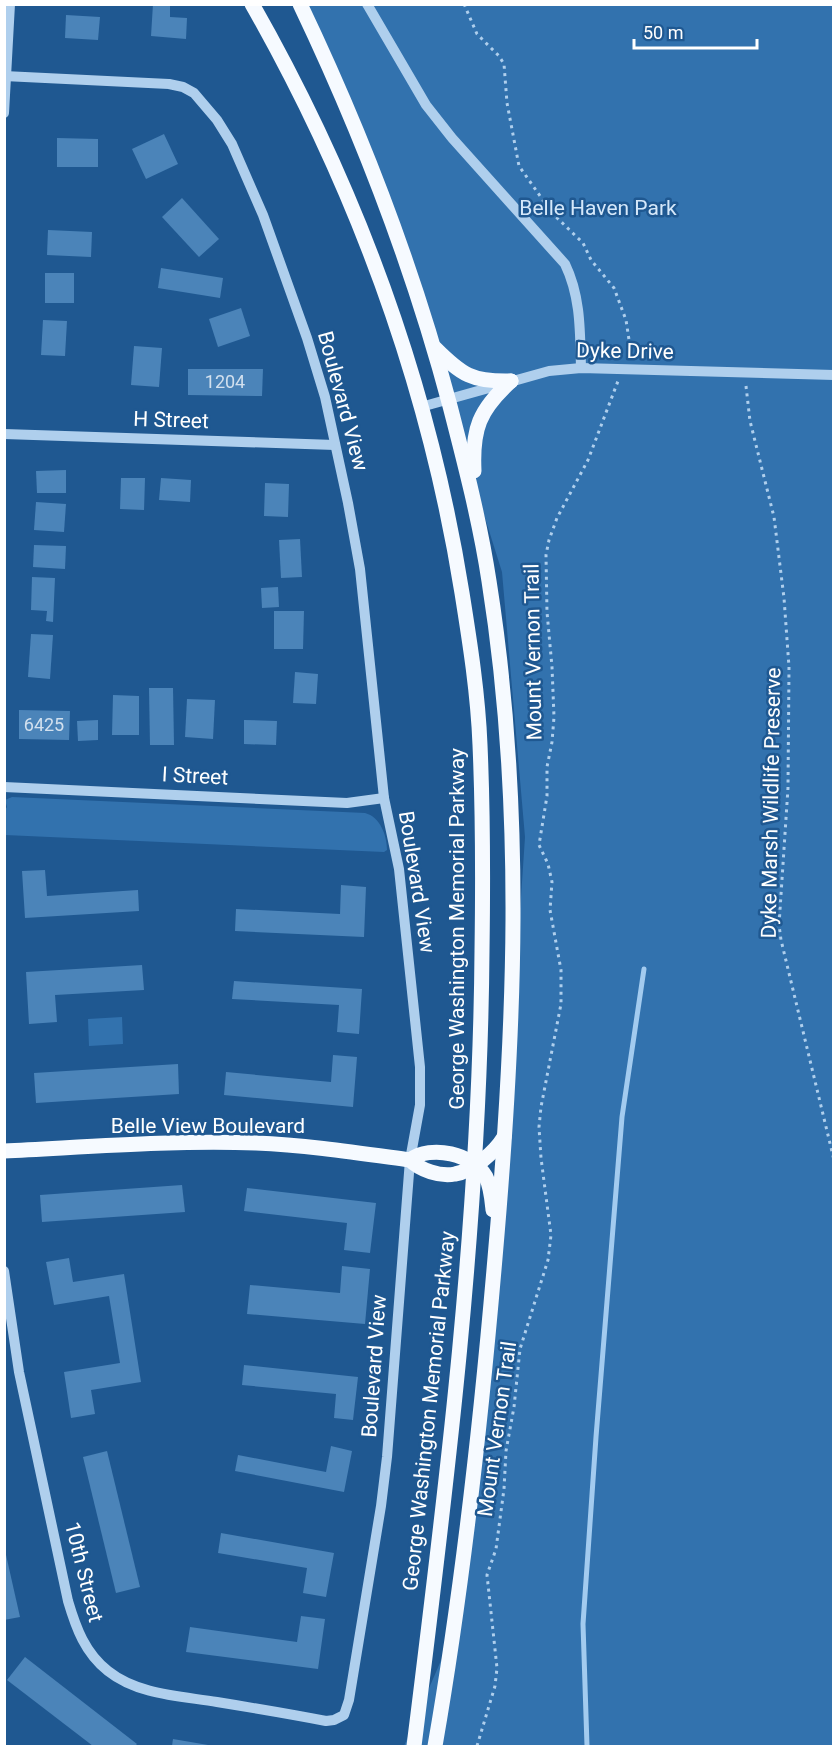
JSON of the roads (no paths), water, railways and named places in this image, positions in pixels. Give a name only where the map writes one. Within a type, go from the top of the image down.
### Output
[{"type":"main road","name":"George Washington Memorial Parkway","points":[[252,4],[291,75],[330,156],[389,304],[422,407],[441,487],[461,590],[480,741],[482,1022],[474,1166],[450,1437],[414,1746]]},
{"type":"main road","points":[[300,4],[350,112],[380,187],[434,347],[475,506],[490,582],[506,725],[513,818],[514,918],[511,1048],[506,1133],[474,1471],[435,1746]]},
{"type":"main road","points":[[434,347],[458,369],[472,377],[487,382],[511,381]]},
{"type":"main road","points":[[475,506],[473,454],[477,423],[491,400],[511,381]]},
{"type":"main road","points":[[497,1233],[489,1185],[482,1172],[474,1166],[493,1152],[506,1133]]},
{"type":"main road","name":"Belle View Boulevard","points":[[4,1151],[226,1143],[300,1146],[410,1160],[418,1154],[428,1152],[455,1154],[474,1166]]},
{"type":"street","points":[[4,113],[10,4]]},
{"type":"street","points":[[367,4],[426,105],[452,138],[565,264],[573,279],[578,300],[581,368]]},
{"type":"street","name":"Boulevard View","points":[[5,76],[169,84],[183,87],[203,101],[218,120],[232,144],[263,215],[307,338],[325,397],[348,503],[360,569],[384,798],[399,869],[420,1067],[420,1105],[410,1160],[387,1457],[349,1700],[344,1715],[334,1720],[307,1718]]},
{"type":"street","name":"Dyke Drive","points":[[422,407],[549,371],[581,368],[834,375]]},
{"type":"street","name":"H Street","points":[[4,434],[335,446]]},
{"type":"street","name":"I Street","points":[[4,787],[347,803],[384,798]]},
{"type":"street","name":"10th Street","points":[[4,1271],[30,1428],[68,1601],[82,1640],[108,1671],[131,1684],[153,1691],[307,1718]]},
{"type":"waterway","points":[[587,1746],[583,1624],[596,1437],[622,1117],[644,969]]},
{"type":"park label","name":"Belle Haven Park","points":[[598,208]]}]
